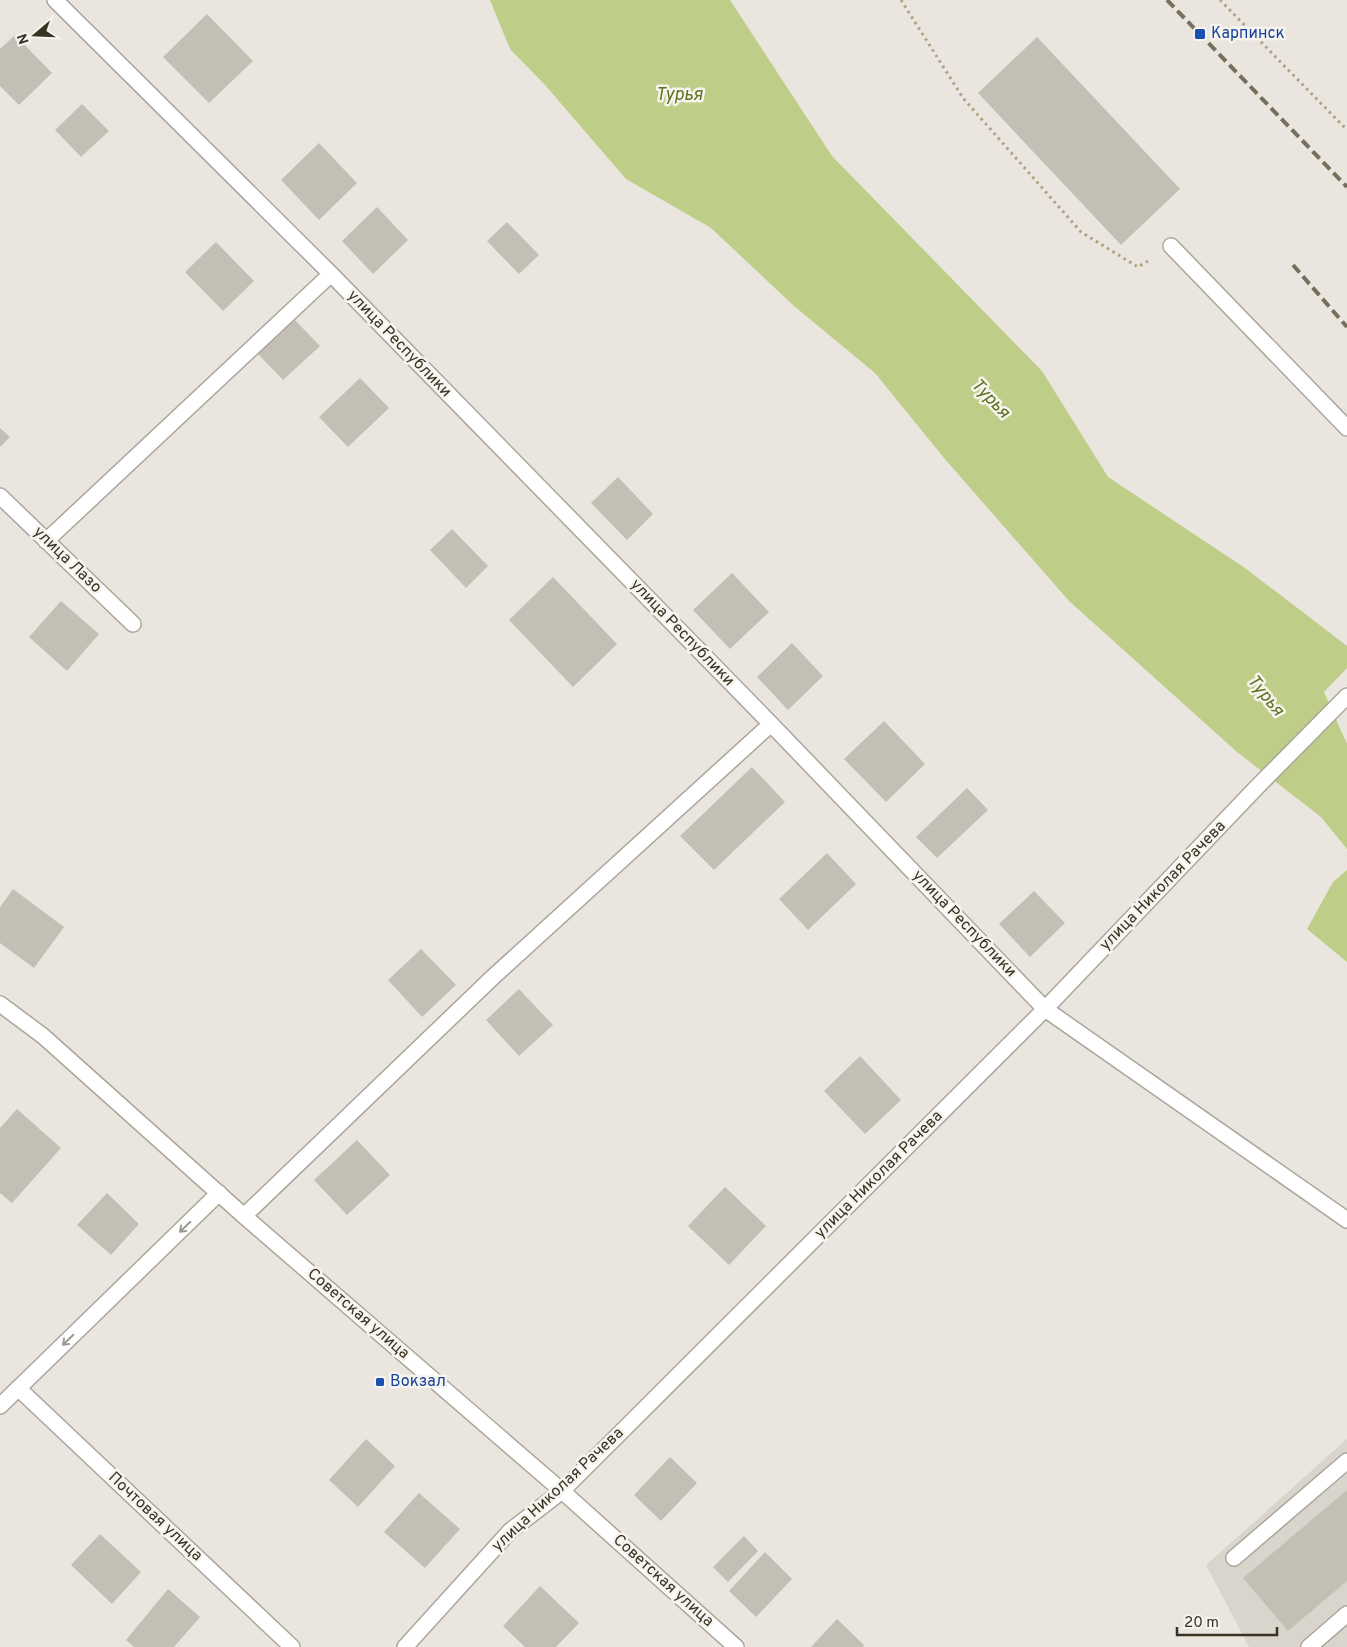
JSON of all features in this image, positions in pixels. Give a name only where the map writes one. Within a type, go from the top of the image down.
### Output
[{"type":"street","name":"улица Республики","points":[[56,0],[331,274],[771,724],[1045,1009],[1347,1220]]},
{"type":"street","points":[[1171,246],[1347,428]]},
{"type":"street","points":[[46,541],[331,274]]},
{"type":"street","name":"улица Лазо","points":[[0,496],[133,624]]},
{"type":"street","name":"улица Николая Рачева","points":[[405,1647],[510,1531],[562,1491],[1045,1009],[1257,787],[1347,696]]},
{"type":"street","points":[[244,1216],[493,977],[771,724]]},
{"type":"street","name":"Советская улица","points":[[0,1004],[43,1036],[220,1192],[244,1216],[562,1491],[736,1647]]},
{"type":"street","points":[[0,1406],[220,1192]]},
{"type":"street","name":"Почтовая улица","points":[[18,1388],[292,1647]]},
{"type":"street","points":[[1234,1558],[1347,1461]]},
{"type":"street","points":[[1309,1647],[1347,1614]]},
{"type":"path","points":[[901,0],[963,98],[1081,232],[1138,267],[1171,246]]},
{"type":"path","points":[[1220,0],[1347,130]]},
{"type":"shaded area","points":[[1347,1439],[1347,1647],[1249,1647],[1206,1565]]},
{"type":"water","name":"Турья","points":[[490,0],[730,0],[832,156],[1042,371],[1108,477],[1245,568],[1347,646],[1347,668],[1324,692],[1347,744],[1347,849],[1321,817],[1237,752],[1069,601],[944,458],[875,373],[794,306],[711,228],[626,179],[545,85],[510,49]]},
{"type":"water","points":[[1347,870],[1347,962],[1307,929],[1333,882]]},
{"type":"building","points":[[207,14],[253,61],[209,103],[163,57]]},
{"type":"building","points":[[15,35],[52,73],[19,105],[0,86],[0,49]]},
{"type":"building","points":[[1037,37],[1180,189],[1121,245],[978,93]]},
{"type":"building","points":[[82,104],[109,131],[81,157],[55,130]]},
{"type":"building","points":[[319,143],[357,183],[319,220],[281,180]]},
{"type":"building","points":[[377,207],[408,240],[373,274],[342,241]]},
{"type":"building","points":[[507,222],[539,255],[519,274],[487,241]]},
{"type":"building","points":[[216,242],[254,281],[223,311],[185,272]]},
{"type":"building","points":[[292,317],[320,346],[283,380],[256,352]]},
{"type":"building","points":[[360,378],[389,408],[348,447],[319,417]]},
{"type":"building","points":[[0,428],[10,437],[0,447]]},
{"type":"building","points":[[618,477],[653,514],[627,540],[591,503]]},
{"type":"building","points":[[452,529],[488,566],[466,588],[430,550]]},
{"type":"building","points":[[732,573],[769,612],[730,649],[693,610]]},
{"type":"building","points":[[553,577],[617,644],[573,687],[509,620]]},
{"type":"building","points":[[61,601],[99,634],[67,671],[29,637]]},
{"type":"building","points":[[792,643],[823,676],[788,710],[757,677]]},
{"type":"building","points":[[884,721],[925,764],[886,802],[844,759]]},
{"type":"building","points":[[752,767],[785,802],[714,870],[680,836]]},
{"type":"building","points":[[967,788],[988,810],[937,858],[916,837]]},
{"type":"building","points":[[827,853],[856,884],[808,930],[779,899]]},
{"type":"building","points":[[13,889],[64,927],[34,968],[0,943],[0,907]]},
{"type":"building","points":[[1034,891],[1065,923],[1030,957],[999,924]]},
{"type":"building","points":[[421,949],[456,985],[422,1017],[388,980]]},
{"type":"building","points":[[519,989],[553,1025],[519,1056],[486,1020]]},
{"type":"building","points":[[860,1056],[901,1100],[865,1134],[824,1091]]},
{"type":"building","points":[[17,1109],[61,1148],[12,1203],[0,1193],[0,1128]]},
{"type":"building","points":[[357,1140],[390,1175],[347,1215],[314,1180]]},
{"type":"building","points":[[725,1187],[766,1226],[729,1265],[688,1226]]},
{"type":"building","points":[[107,1193],[139,1224],[111,1255],[77,1225]]},
{"type":"building","points":[[366,1439],[395,1466],[358,1507],[329,1480]]},
{"type":"building","points":[[670,1457],[697,1483],[661,1521],[634,1495]]},
{"type":"building","points":[[1347,1490],[1347,1581],[1288,1631],[1243,1578]]},
{"type":"building","points":[[419,1493],[460,1529],[425,1568],[384,1532]]},
{"type":"building","points":[[100,1534],[141,1572],[112,1604],[71,1565]]},
{"type":"building","points":[[744,1536],[758,1551],[728,1582],[713,1567]]},
{"type":"building","points":[[765,1552],[792,1579],[756,1617],[729,1591]]},
{"type":"building","points":[[540,1586],[579,1623],[556,1647],[525,1647],[503,1626]]},
{"type":"building","points":[[168,1589],[200,1617],[174,1647],[134,1647],[126,1640]]},
{"type":"building","points":[[837,1619],[864,1645],[863,1647],[811,1647]]},
{"type":"railway","points":[[1167,0],[1347,187]]},
{"type":"railway","points":[[1293,265],[1347,327]]},
{"type":"place","name":"Карпинск","points":[[1200,34]]},
{"type":"place","name":"Вокзал","points":[[380,1382]]}]
